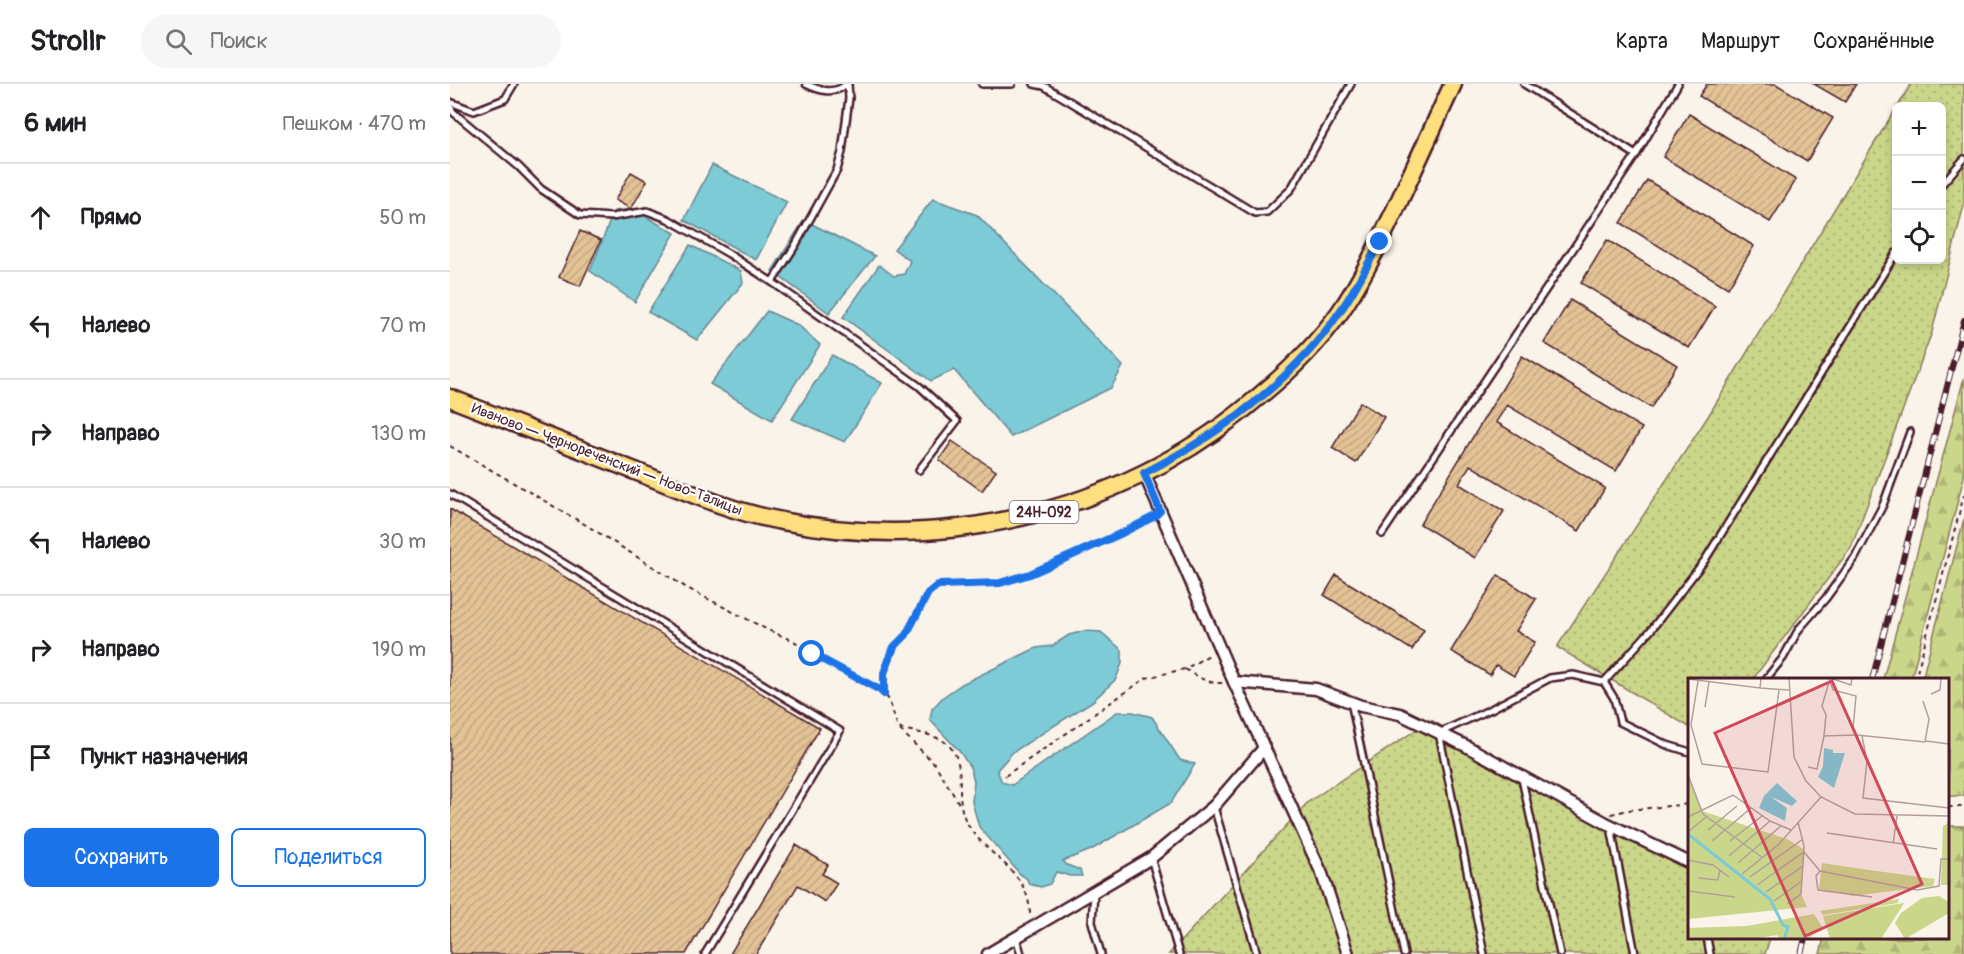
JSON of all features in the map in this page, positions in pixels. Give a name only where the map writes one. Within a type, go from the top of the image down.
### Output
[{"type":"main road","name":"Иваново — Чернореченский — Ново-Талицы","points":[[450,398],[725,506],[780,521],[838,529],[906,533],[998,522],[1053,510],[1100,493],[1180,455],[1240,413],[1287,373],[1317,342],[1341,310],[1380,242],[1453,84]]},
{"type":"street","points":[[1144,473],[1234,682],[1322,874],[1348,954]]},
{"type":"street","points":[[1234,682],[1316,689],[1361,706],[1400,714],[1597,818],[1688,863]]},
{"type":"street","points":[[988,954],[1151,858],[1214,806],[1264,748]]},
{"type":"lane","points":[[450,104],[474,111],[505,99],[514,84]]},
{"type":"lane","points":[[806,84],[825,91],[840,90],[848,84]]},
{"type":"lane","points":[[772,282],[795,246],[837,170],[842,152],[849,98],[848,84]]},
{"type":"lane","points":[[982,84],[1012,84]]},
{"type":"lane","points":[[1034,84],[1044,86],[1255,213],[1267,212],[1291,189],[1351,84]]},
{"type":"lane","points":[[1524,84],[1636,155]]},
{"type":"lane","points":[[1382,534],[1636,155],[1678,84]]},
{"type":"lane","points":[[450,104],[453,112],[542,189],[580,215],[612,217],[646,211],[668,219],[772,282],[919,386],[957,421],[919,470]]},
{"type":"lane","points":[[1946,178],[1964,159]]},
{"type":"lane","points":[[1604,682],[1651,630],[1705,560],[1892,259]]},
{"type":"lane","points":[[1767,678],[1783,658],[1799,629],[1826,598],[1855,558],[1883,505],[1910,432]]},
{"type":"lane","points":[[450,494],[840,731],[705,954]]},
{"type":"lane","points":[[1484,954],[1439,733],[1550,678],[1573,675],[1604,682],[1614,698],[1620,722],[1667,745],[1688,752]]},
{"type":"lane","points":[[1350,702],[1404,954]]},
{"type":"lane","points":[[1522,777],[1560,954]]},
{"type":"lane","points":[[1214,806],[1257,954]]},
{"type":"lane","points":[[1611,825],[1635,954]]},
{"type":"lane","points":[[1151,858],[1179,954]]},
{"type":"lane","points":[[1094,891],[1092,922],[1101,954]]},
{"type":"lane","points":[[1020,935],[1021,954]]},
{"type":"lane","points":[[1707,939],[1710,954]]},
{"type":"path","points":[[450,446],[663,570],[687,588],[794,641],[812,654],[880,690],[889,700],[898,728],[935,764],[963,810]]},
{"type":"path","points":[[1916,678],[1964,495]]},
{"type":"path","points":[[884,694],[884,673],[894,647],[906,635],[928,593],[938,585],[1000,583],[1030,574],[1122,533],[1155,516],[1160,511]]},
{"type":"path","points":[[1005,776],[1146,678],[1185,669],[1219,648]]},
{"type":"path","points":[[1185,669],[1203,680],[1215,683],[1234,682]]},
{"type":"path","points":[[898,728],[946,743],[958,758],[960,799],[965,820],[988,850],[1015,873],[1030,900],[1030,918],[1020,935]]},
{"type":"path","points":[[1597,818],[1628,810],[1688,804]]},
{"type":"green space","points":[[1911,84],[1964,84],[1964,205],[1932,332],[1851,548],[1754,678],[1688,678],[1688,726],[1557,647],[1707,418],[1892,115],[1892,264],[1946,264],[1946,102],[1900,102]]},
{"type":"green space","points":[[1964,378],[1964,477],[1911,678],[1883,678]]},
{"type":"green space","points":[[1964,519],[1964,796],[1949,796],[1949,678],[1922,678]]},
{"type":"green space","points":[[1431,720],[1688,867],[1688,939],[1770,939],[1765,954],[1169,954],[1308,802]]},
{"type":"green space","points":[[1949,826],[1964,826],[1964,954],[1820,954],[1824,939],[1949,939]]},
{"type":"water","points":[[712,165],[787,202],[756,260],[684,220]]},
{"type":"water","points":[[933,199],[977,215],[1123,366],[1111,388],[1011,437],[954,370],[931,381],[843,317],[879,265],[894,276],[904,274],[910,261],[894,249]]},
{"type":"water","points":[[632,209],[675,233],[635,302],[590,271],[614,211]]},
{"type":"water","points":[[804,220],[875,256],[829,313],[772,271]]},
{"type":"water","points":[[690,245],[741,271],[743,283],[697,340],[648,312]]},
{"type":"water","points":[[767,311],[798,325],[820,345],[772,420],[710,384]]},
{"type":"water","points":[[832,355],[882,383],[845,442],[792,419]]},
{"type":"water","points":[[1085,631],[1101,632],[1122,650],[1122,663],[1116,679],[1093,701],[1013,752],[997,770],[1002,782],[1012,785],[1117,712],[1133,712],[1152,717],[1180,760],[1195,764],[1171,803],[1091,850],[1063,861],[1080,870],[1082,876],[1070,876],[1056,872],[1050,884],[1041,887],[1029,884],[979,827],[972,802],[974,781],[970,767],[960,752],[930,720],[932,709],[943,697],[962,684],[1036,648],[1052,646],[1069,635]]},
{"type":"building","points":[[1707,84],[1776,84],[1833,118],[1807,161],[1699,96]]},
{"type":"building","points":[[1814,84],[1856,84],[1845,102]]},
{"type":"building","points":[[1689,114],[1796,180],[1770,222],[1663,157]]},
{"type":"building","points":[[631,172],[647,181],[631,209],[615,200]]},
{"type":"building","points":[[1647,180],[1754,246],[1728,288],[1621,223]]},
{"type":"building","points":[[580,231],[601,240],[580,286],[559,277]]},
{"type":"building","points":[[1607,240],[1715,306],[1689,348],[1581,283]]},
{"type":"building","points":[[1570,300],[1677,365],[1651,408],[1544,343]]},
{"type":"building","points":[[1522,356],[1642,428],[1616,471],[1507,405],[1496,422],[1605,488],[1579,531],[1470,465],[1459,484],[1504,511],[1475,558],[1420,524]]},
{"type":"building","points":[[1360,402],[1384,417],[1356,463],[1332,448]]},
{"type":"building","points":[[952,441],[996,471],[982,491],[939,460]]},
{"type":"building","points":[[450,509],[820,728],[686,954],[450,954]]},
{"type":"building","points":[[1336,575],[1424,630],[1412,650],[1324,595]]},
{"type":"building","points":[[1498,575],[1536,599],[1516,631],[1535,642],[1514,676],[1496,665],[1490,675],[1451,651]]},
{"type":"building","points":[[796,845],[828,865],[822,874],[837,883],[825,902],[798,885],[756,954],[730,954]]},
{"type":"railway","points":[[1873,678],[1964,320]]},
{"type":"railway","points":[[1801,954],[1805,939]]},
{"type":"route","points":[[812,654],[884,694],[884,673],[894,647],[906,635],[928,593],[938,585],[1000,583],[1030,574],[1155,516],[1160,511],[1144,473],[1180,455],[1216,431],[1287,373],[1317,342],[1341,310],[1380,242]]}]
